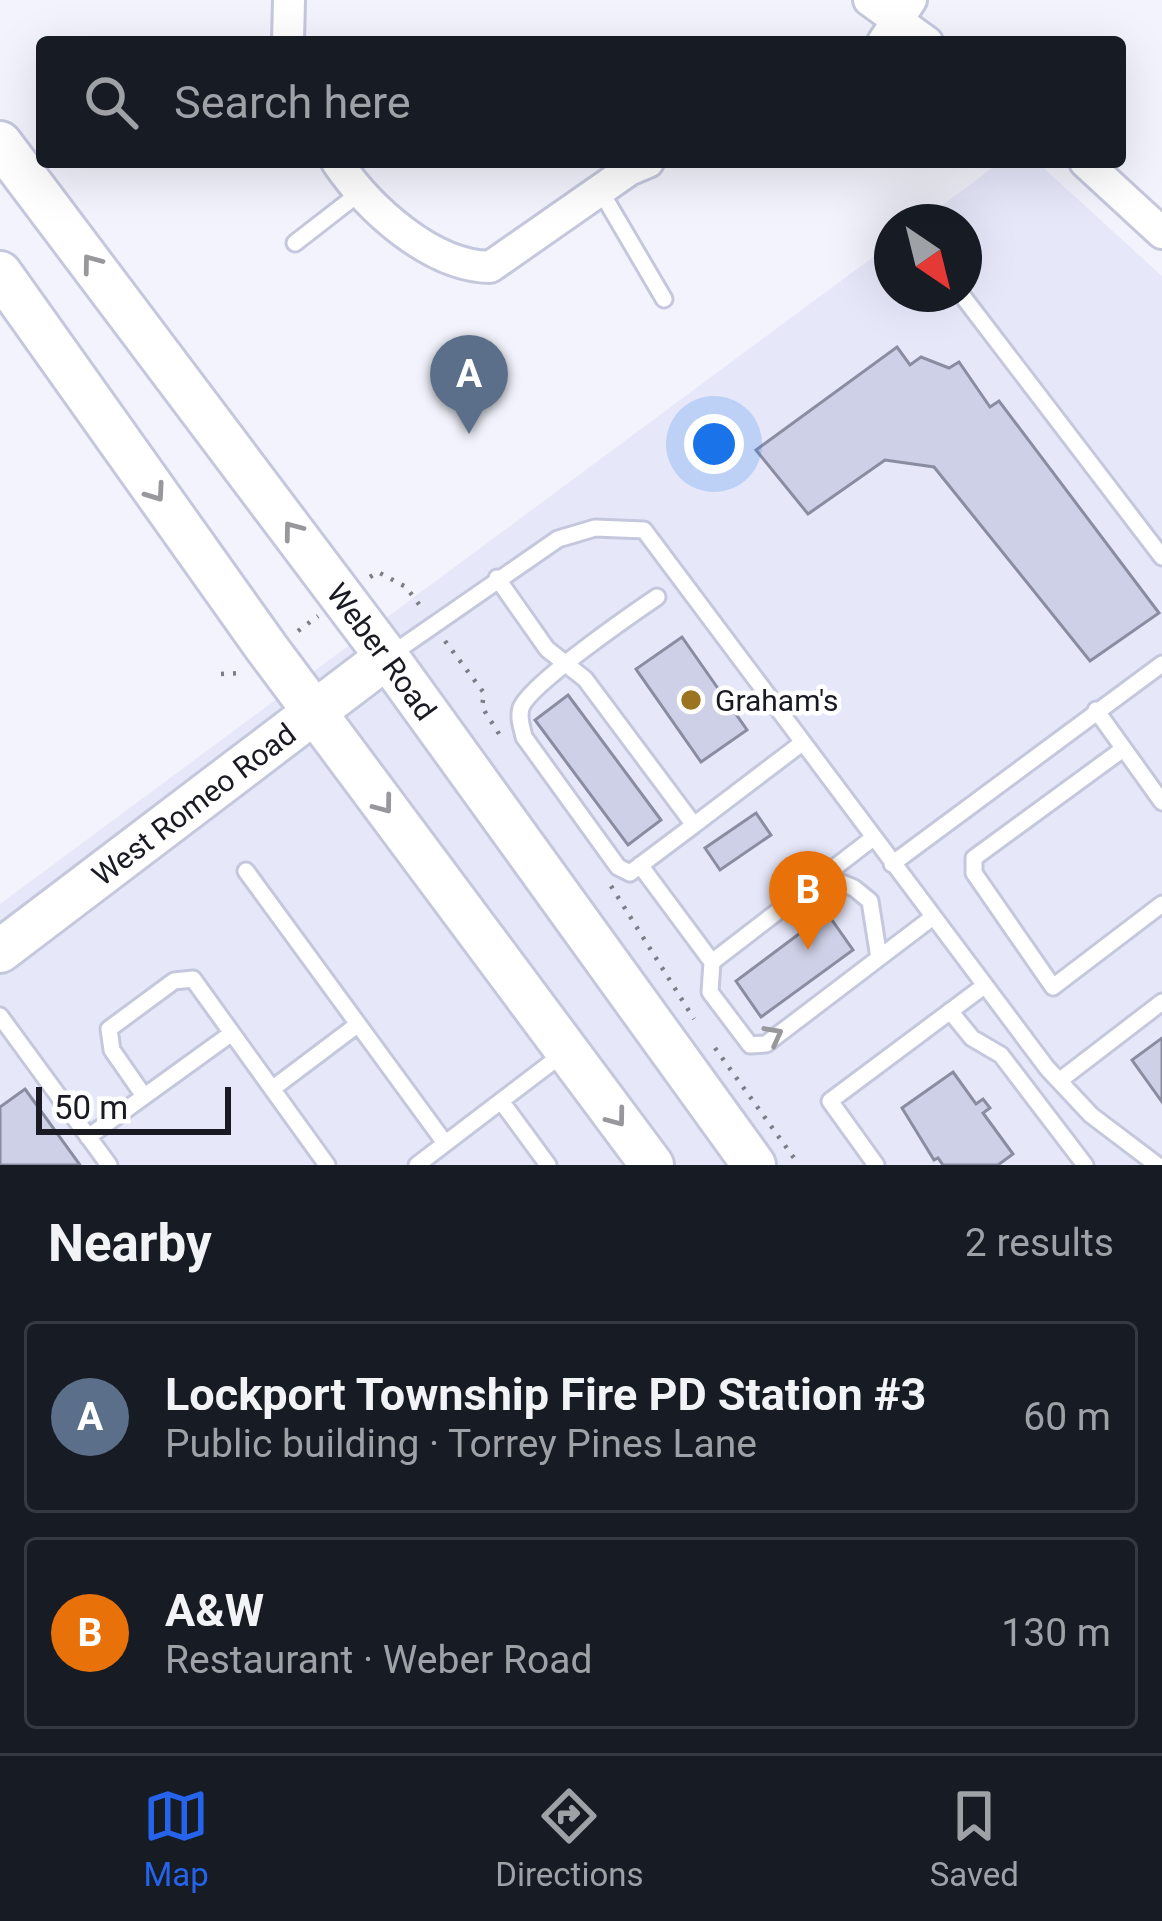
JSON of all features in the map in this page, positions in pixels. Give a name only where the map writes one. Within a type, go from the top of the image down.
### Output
[{"type":"main road","name":"Weber Road","points":[[0,142],[387,657],[754,1165]]},
{"type":"main road","points":[[0,273],[314,712],[652,1165]]},
{"type":"main road","name":"West Romeo Road","points":[[0,951],[387,657]]},
{"type":"street","points":[[287,36],[290,0]]},
{"type":"street","points":[[869,0],[897,20]]},
{"type":"street","points":[[342,168],[380,210],[439,256],[467,267],[490,267],[634,168]]},
{"type":"street","points":[[1091,168],[1162,233]]},
{"type":"lane","points":[[295,244],[362,190]]},
{"type":"lane","points":[[600,190],[664,299]]},
{"type":"lane","points":[[975,312],[1162,557]]},
{"type":"lane","points":[[387,657],[559,539],[595,528],[644,530],[1059,1081],[1091,1115],[1160,1165]]},
{"type":"lane","points":[[497,578],[547,649],[585,679],[694,826]]},
{"type":"lane","points":[[657,598],[593,641],[526,698],[519,713],[524,737],[618,867],[630,873],[802,743]]},
{"type":"lane","points":[[892,864],[1162,664]]},
{"type":"lane","points":[[1096,710],[1162,802]]},
{"type":"lane","points":[[1123,749],[974,858],[974,873],[1053,987],[1162,904]]},
{"type":"lane","points":[[712,962],[873,838]]},
{"type":"lane","points":[[640,865],[712,962],[710,992],[750,1045],[766,1044],[933,917]]},
{"type":"lane","points":[[247,872],[446,1143]]},
{"type":"lane","points":[[825,876],[870,901],[879,958]]},
{"type":"lane","points":[[144,1096],[112,1049],[109,1029],[174,981],[194,979],[328,1165]]},
{"type":"lane","points":[[876,1165],[830,1101],[984,986]]},
{"type":"lane","points":[[1059,1081],[1162,1002]]},
{"type":"lane","points":[[950,1011],[972,1038],[1001,1055],[1083,1164]]},
{"type":"lane","points":[[0,1016],[109,1165]]},
{"type":"lane","points":[[272,1089],[357,1025]]},
{"type":"lane","points":[[88,1138],[232,1033]]},
{"type":"lane","points":[[417,1165],[567,1051]]},
{"type":"lane","points":[[501,1101],[548,1165]]},
{"type":"path","points":[[434,624],[484,693],[482,707],[512,752]]},
{"type":"path","points":[[608,882],[695,1021]]},
{"type":"path","points":[[708,1039],[799,1165]]},
{"type":"shaded area","points":[[992,168],[1044,168],[1162,276],[1162,1165],[0,1165],[0,904],[874,256],[874,312],[982,312],[982,204],[944,204]]},
{"type":"building","points":[[897,347],[910,365],[921,357],[949,368],[959,362],[990,407],[999,401],[1159,613],[1090,661],[934,467],[885,460],[808,514],[756,450]]},
{"type":"building","name":"Graham's","points":[[682,637],[747,730],[701,762],[636,669]]},
{"type":"building","points":[[568,695],[661,820],[628,845],[535,720]]},
{"type":"building","points":[[756,813],[771,835],[720,870],[705,848]]},
{"type":"building","points":[[827,913],[853,950],[761,1017],[736,981]]},
{"type":"building","points":[[1162,1038],[1162,1102],[1132,1060]]},
{"type":"building","points":[[953,1072],[976,1104],[983,1099],[990,1108],[983,1113],[1013,1154],[998,1165],[943,1165],[938,1158],[934,1160],[902,1108]]},
{"type":"building","points":[[25,1089],[80,1165],[0,1165],[0,1107]]},
{"type":"place","name":"Lockport Township Fire PD Station #3","points":[[469,434]]},
{"type":"place","name":"Graham's","points":[[691,700]]},
{"type":"place","name":"A&W","points":[[808,950]]}]
